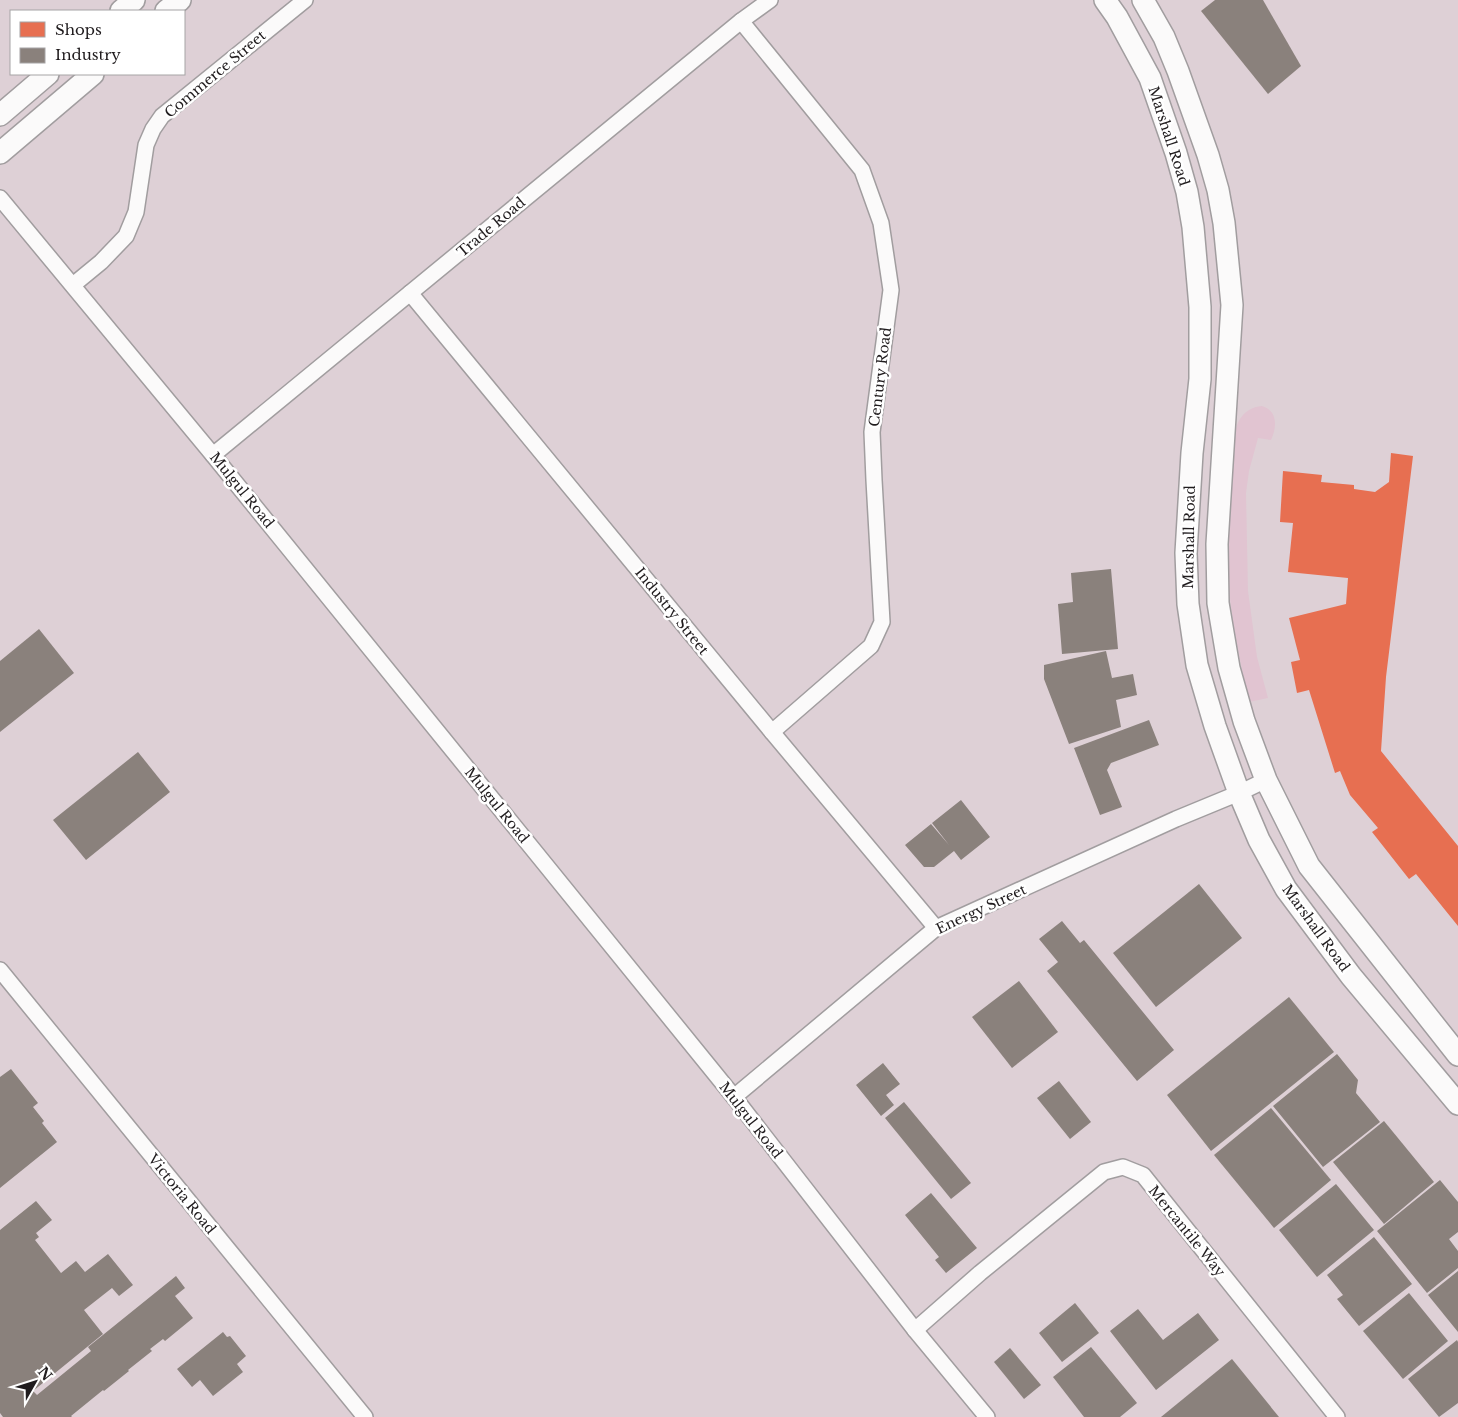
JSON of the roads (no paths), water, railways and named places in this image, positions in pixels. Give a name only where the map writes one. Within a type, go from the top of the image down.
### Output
[{"type":"main road","points":[[122,10],[134,0]]},
{"type":"main road","points":[[167,10],[180,0]]},
{"type":"main road","name":"Marshall Road","points":[[1105,0],[1117,17],[1150,78],[1176,153],[1187,192],[1193,227],[1200,307],[1199,386],[1192,453],[1186,553],[1188,604],[1197,665],[1215,726],[1239,793],[1259,840],[1286,889],[1351,976],[1454,1090]]},
{"type":"main road","name":"Marshall Road","points":[[1143,0],[1164,37],[1178,71],[1208,155],[1218,190],[1224,223],[1232,305],[1217,544],[1218,603],[1229,668],[1244,721],[1266,780],[1309,866],[1458,1055]]},
{"type":"main road","points":[[0,115],[47,75]]},
{"type":"main road","points":[[0,153],[92,75]]},
{"type":"main road","points":[[1199,386],[1227,390]]},
{"type":"main road","points":[[1338,904],[1384,945],[1445,1021],[1458,1031]]},
{"type":"street","name":"Commerce Street","points":[[73,285],[101,262],[126,236],[136,212],[146,145],[153,129],[162,116],[304,0]]},
{"type":"street","name":"Trade Road","points":[[213,454],[741,21],[770,0]]},
{"type":"street","name":"Century Road","points":[[741,21],[862,170],[881,223],[891,290],[872,432],[882,622],[871,646],[772,732]]},
{"type":"street","name":"Mulgul Road","points":[[0,198],[213,454],[734,1097],[915,1330],[987,1417]]},
{"type":"street","name":"Industry Street","points":[[410,293],[936,928]]},
{"type":"street","name":"Energy Street","points":[[734,1097],[936,928],[1266,780]]},
{"type":"street","name":"Victoria Road","points":[[0,970],[365,1417]]},
{"type":"street","name":"Mercantile Way","points":[[915,1330],[980,1272],[1104,1172],[1123,1167],[1143,1175],[1337,1417]]}]
